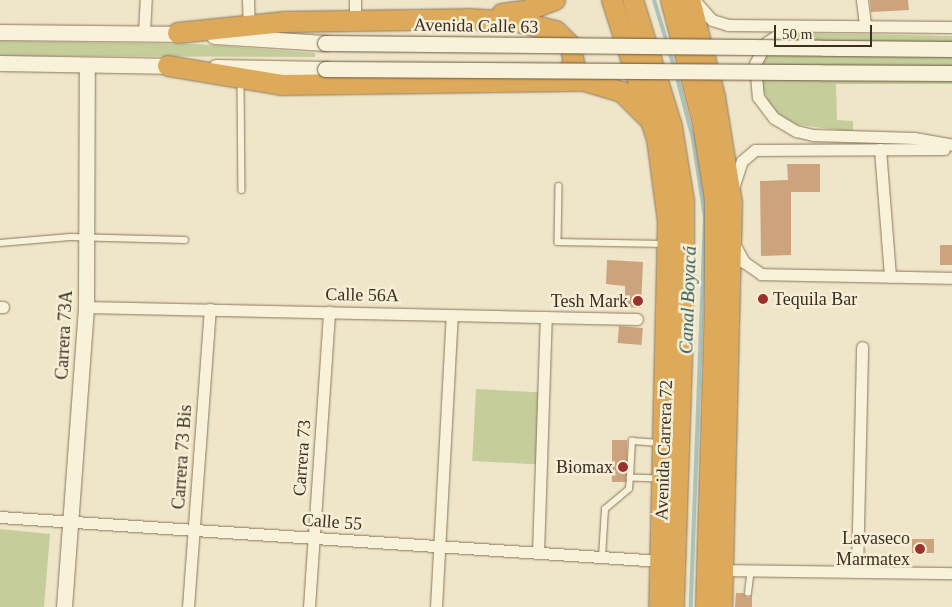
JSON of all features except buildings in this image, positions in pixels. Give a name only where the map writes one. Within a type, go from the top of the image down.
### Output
[{"type":"highway","points":[[467,19],[529,10],[555,0]]},
{"type":"highway","name":"Avenida Carrera 72","points":[[612,0],[652,123],[664,188],[669,244],[665,413],[674,607]]},
{"type":"highway","name":"Avenida Carrera 72","points":[[634,0],[672,127],[682,181],[685,234],[681,398],[667,465],[659,607]]},
{"type":"highway","points":[[670,0],[704,128],[716,230],[706,607]]},
{"type":"highway","points":[[690,0],[715,98],[727,157],[732,194],[733,241],[729,416],[722,607]]},
{"type":"highway","points":[[178,33],[249,25],[355,21],[467,19],[519,22],[556,31],[574,52],[574,62],[563,81]]},
{"type":"highway","points":[[168,66],[241,72],[299,85],[584,81],[612,87],[635,104],[652,123]]},
{"type":"highway","points":[[704,128],[715,98]]},
{"type":"highway","points":[[704,128],[727,157]]},
{"type":"highway","points":[[665,413],[681,398]]},
{"type":"highway","points":[[710,457],[729,416]]},
{"type":"main road","name":"Avenida Calle 63","points":[[0,32],[178,33],[325,43],[952,49]]},
{"type":"main road","points":[[0,63],[168,66]]},
{"type":"main road","name":"Carrera 73A","points":[[64,607],[86,307],[87,65]]},
{"type":"main road","points":[[241,72],[325,69],[952,73]]},
{"type":"street","points":[[144,33],[146,0]]},
{"type":"street","points":[[248,0],[249,25]]},
{"type":"street","points":[[355,0],[355,21]]},
{"type":"street","points":[[694,0],[706,15],[718,23],[799,26],[952,27]]},
{"type":"street","points":[[862,0],[865,26]]},
{"type":"street","points":[[799,26],[784,30],[767,42],[755,64],[758,97],[774,118],[796,131],[813,135],[914,138],[952,147]]},
{"type":"street","points":[[732,194],[742,161],[755,150],[952,147]]},
{"type":"street","points":[[880,149],[890,277]]},
{"type":"street","points":[[733,241],[744,262],[761,274],[952,278]]},
{"type":"street","name":"Calle 56A","points":[[86,307],[637,319]]},
{"type":"street","name":"Carrera 73 Bis","points":[[188,607],[210,309]]},
{"type":"street","name":"Carrera 73","points":[[309,607],[329,312]]},
{"type":"street","points":[[436,607],[452,315]]},
{"type":"street","points":[[538,553],[546,317]]},
{"type":"street","points":[[857,572],[862,347]]},
{"type":"street","name":"Calle 55","points":[[0,517],[661,561]]},
{"type":"street","points":[[724,570],[952,573]]},
{"type":"lane","points":[[241,72],[242,190]]},
{"type":"lane","points":[[559,186],[558,242],[669,244]]},
{"type":"lane","points":[[0,243],[86,238],[185,240]]},
{"type":"lane","points":[[602,557],[605,509],[629,490],[632,442],[667,465]]},
{"type":"lane","points":[[630,478],[667,465]]},
{"type":"lane","points":[[748,593],[751,570]]},
{"type":"green space","points":[[794,33],[952,36],[952,84],[836,84],[837,120],[853,121],[853,132],[793,124],[779,116],[769,104],[761,83],[762,63],[768,49]]},
{"type":"green space","points":[[0,41],[197,44],[315,53],[315,57],[0,56]]},
{"type":"green space","points":[[476,389],[543,393],[539,464],[472,461]]},
{"type":"green space","points":[[0,529],[50,534],[44,607],[0,607]]},
{"type":"waterway","name":"Canal Boyacá","points":[[654,0],[667,43]]},
{"type":"waterway","name":"Canal Boyacá","points":[[669,50],[674,67]]},
{"type":"waterway","name":"Canal Boyacá","points":[[676,74],[693,139],[705,217],[691,607]]},
{"type":"place","name":"Tequila Bar","points":[[763,299]]},
{"type":"place","name":"Tesh Mark","points":[[638,301]]},
{"type":"place","name":"Biomax","points":[[623,467]]},
{"type":"place","name":"Lavaseco Marmatex","points":[[920,549]]}]
